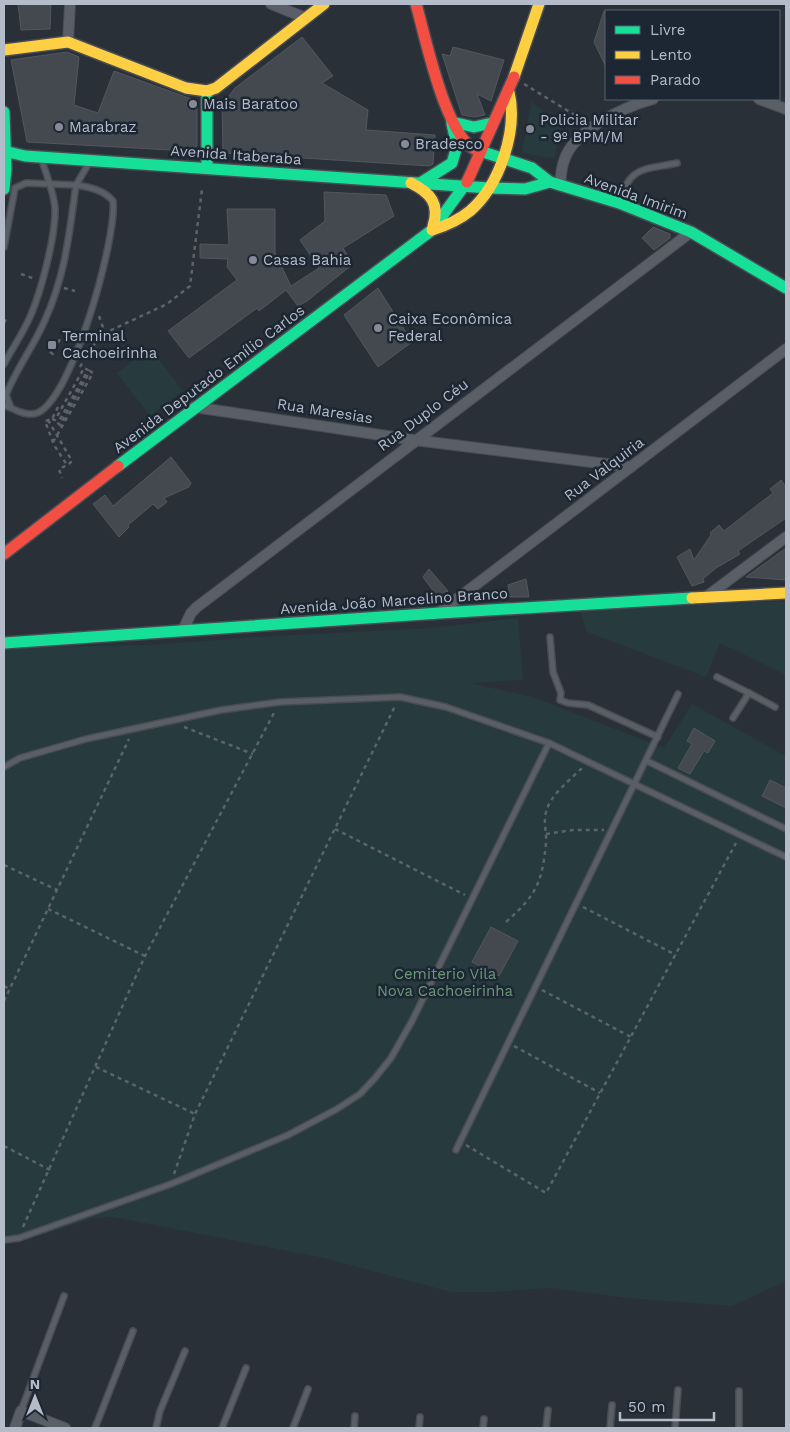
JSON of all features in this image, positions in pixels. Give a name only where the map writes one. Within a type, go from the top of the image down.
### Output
[{"type":"main road","points":[[4,50],[68,42],[186,88],[207,91],[216,88],[324,4]]},
{"type":"main road","points":[[416,4],[440,90],[452,122],[456,146],[452,163],[422,182]]},
{"type":"main road","name":"Avenida Deputado Emílio Carlos","points":[[4,554],[194,407],[216,394],[432,230],[465,186],[504,98],[509,92],[539,4]]},
{"type":"main road","points":[[207,91],[207,168]]},
{"type":"main road","name":"Avenida Deputado Emílio Carlos","points":[[432,230],[450,224],[475,207],[489,188],[502,159],[513,109],[509,92]]},
{"type":"main road","points":[[4,112],[4,189]]},
{"type":"main road","points":[[452,122],[474,127],[492,124]]},
{"type":"main road","name":"Avenida Imirim","points":[[452,122],[463,142],[480,152],[532,168],[555,183],[619,203],[690,232],[786,288]]},
{"type":"main road","name":"Avenida Itaberaba","points":[[5,152],[41,157],[465,186]]},
{"type":"main road","points":[[408,181],[419,186],[435,199],[437,214],[432,230]]},
{"type":"main road","points":[[465,186],[526,189],[555,183]]},
{"type":"main road","name":"Avenida João Marcelino Branco","points":[[4,643],[440,613],[786,593]]},
{"type":"street","points":[[68,42],[70,4]]},
{"type":"street","points":[[271,4],[306,18]]},
{"type":"street","points":[[555,183],[568,152],[593,126],[615,114],[650,100]]},
{"type":"street","points":[[761,100],[786,110]]},
{"type":"street","name":"Rua Duplo Céu","points":[[183,630],[197,607],[414,440],[690,232]]},
{"type":"street","name":"Rua Valquiria","points":[[440,613],[786,349]]},
{"type":"street","name":"Rua Maresias","points":[[194,407],[414,440],[631,467]]},
{"type":"street","points":[[706,597],[786,537]]},
{"type":"street","points":[[15,1428],[21,1411],[49,1426],[64,1428]]},
{"type":"lane","points":[[4,364],[30,316],[42,280],[55,210],[41,157]]},
{"type":"lane","points":[[12,408],[6,395],[46,317],[64,267],[71,230],[76,184],[90,160]]},
{"type":"lane","points":[[619,203],[627,181],[634,173],[677,163]]},
{"type":"lane","points":[[4,248],[15,188],[26,183],[76,184],[93,188],[110,197],[113,201],[108,254],[94,303],[80,346],[60,386],[46,406],[37,413],[30,414],[4,405]]},
{"type":"lane","points":[[550,637],[553,672],[560,687],[560,700],[568,704],[588,705],[658,737]]},
{"type":"lane","points":[[717,677],[776,707]]},
{"type":"lane","points":[[733,718],[749,693]]},
{"type":"lane","points":[[456,1150],[614,831],[678,694]]},
{"type":"lane","points":[[4,767],[20,758],[134,727],[221,710],[280,702],[400,697],[446,707],[549,743],[786,858]]},
{"type":"lane","points":[[4,1240],[19,1238],[171,1184],[288,1135],[337,1109],[360,1094],[391,1058],[408,1029],[549,743]]},
{"type":"lane","points":[[647,761],[786,830]]},
{"type":"lane","points":[[21,1411],[64,1296]]},
{"type":"lane","points":[[95,1428],[133,1331]]},
{"type":"lane","points":[[156,1428],[160,1411],[185,1351]]},
{"type":"lane","points":[[222,1428],[246,1368]]},
{"type":"lane","points":[[293,1428],[308,1389]]},
{"type":"lane","points":[[675,1428],[678,1390]]},
{"type":"lane","points":[[739,1391],[739,1428]]},
{"type":"lane","points":[[610,1428],[612,1405]]},
{"type":"lane","points":[[546,1428],[548,1410]]},
{"type":"lane","points":[[354,1428],[355,1416]]},
{"type":"lane","points":[[419,1428],[420,1417]]},
{"type":"lane","points":[[483,1428],[484,1419]]},
{"type":"path","points":[[514,78],[593,126]]},
{"type":"path","points":[[94,303],[105,333],[167,304],[190,286],[202,189]]},
{"type":"path","points":[[21,274],[42,280]]},
{"type":"path","points":[[4,324],[7,317]]},
{"type":"path","points":[[50,352],[53,354],[60,339]]},
{"type":"path","points":[[49,420],[54,420],[84,368],[88,370],[58,423],[60,425],[90,371],[93,373],[53,442]]},
{"type":"path","points":[[49,420],[53,442],[67,465]]},
{"type":"path","points":[[49,420],[72,461],[59,470],[62,478]]},
{"type":"path","points":[[171,1184],[195,1114],[400,697]]},
{"type":"path","points":[[19,1238],[145,956],[280,702]]},
{"type":"path","points":[[168,721],[254,754]]},
{"type":"path","points":[[4,1001],[134,727]]},
{"type":"path","points":[[506,922],[526,903],[540,882],[546,834],[546,812],[551,802],[588,762]]},
{"type":"path","points":[[335,829],[473,899]]},
{"type":"path","points":[[546,834],[580,829],[614,831]]},
{"type":"path","points":[[460,1142],[546,1193],[740,835]]},
{"type":"path","points":[[4,865],[57,890]]},
{"type":"path","points":[[578,904],[676,955]]},
{"type":"path","points":[[48,910],[145,956]]},
{"type":"path","points":[[4,986],[10,989]]},
{"type":"path","points":[[537,987],[631,1036]]},
{"type":"path","points":[[509,1043],[600,1093]]},
{"type":"path","points":[[96,1067],[195,1114]]},
{"type":"path","points":[[4,1146],[50,1170]]},
{"type":"green space","points":[[531,102],[562,125],[554,159],[522,153]]},
{"type":"green space","points":[[150,348],[183,391],[150,416],[117,373]]},
{"type":"green space","points":[[786,601],[786,675],[720,643],[706,677],[587,632],[580,610]]},
{"type":"green space","name":"Cemiterio Vila Nova Cachoeirinha","points":[[518,618],[523,680],[470,683],[533,697],[664,748],[692,704],[786,756],[786,1281],[732,1306],[627,1298],[552,1288],[495,1292],[451,1292],[324,1258],[113,1217],[93,1218],[39,1236],[4,1243],[4,650],[41,647],[150,645],[255,637],[431,628]]},
{"type":"building","points":[[18,4],[51,4],[50,29],[21,30]]},
{"type":"building","points":[[604,11],[605,65],[594,42]]},
{"type":"building","points":[[302,37],[333,76],[322,83],[368,110],[366,130],[435,135],[433,164],[430,166],[223,153],[222,105],[235,88]]},
{"type":"building","points":[[453,47],[504,60],[491,101],[477,94],[485,115],[474,117],[462,115],[442,54],[450,56]]},
{"type":"building","points":[[67,52],[79,57],[74,105],[98,113],[114,71],[197,101],[197,146],[189,151],[27,142],[11,60]]},
{"type":"building","points":[[324,192],[386,195],[394,216],[343,248],[353,264],[307,301],[298,306],[286,290],[259,311],[257,308],[189,358],[168,331],[237,280],[227,267],[228,259],[200,258],[200,244],[229,245],[227,209],[275,209],[275,253],[291,286],[319,268],[300,240],[325,221]]},
{"type":"building","points":[[653,227],[670,234],[670,238],[654,250],[642,238]]},
{"type":"building","name":"Caixa Econômica Federal","points":[[378,288],[412,342],[378,367],[344,315]]},
{"type":"building","points":[[171,457],[191,483],[189,487],[164,498],[167,502],[158,509],[153,504],[128,525],[129,527],[119,537],[93,504],[105,495],[113,506]]},
{"type":"building","points":[[781,480],[786,487],[786,518],[738,551],[740,554],[716,568],[703,579],[704,582],[692,586],[677,557],[690,549],[694,560],[711,535],[710,533],[719,525],[724,531],[773,493],[770,489]]},
{"type":"building","points":[[786,548],[786,580],[746,577]]},
{"type":"building","points":[[429,569],[448,591],[437,596],[423,577]]},
{"type":"building","points":[[526,579],[529,597],[510,597],[508,585]]},
{"type":"building","points":[[694,728],[715,741],[708,753],[704,751],[690,774],[678,768],[692,744],[687,741]]},
{"type":"building","points":[[770,780],[786,788],[786,808],[762,796]]},
{"type":"building","points":[[491,927],[518,941],[499,976],[472,962]]},
{"type":"traffic: fast","points":[[207,91],[207,168]]},
{"type":"traffic: fast","points":[[4,112],[6,169],[4,189]]},
{"type":"traffic: fast","points":[[452,122],[474,127],[492,123]]},
{"type":"traffic: fast","points":[[422,182],[452,163],[457,146],[452,124]]},
{"type":"traffic: fast","points":[[477,150],[532,168],[550,182],[619,203],[691,232],[786,288]]},
{"type":"traffic: fast","points":[[4,151],[25,156],[489,188],[525,189],[550,182]]},
{"type":"traffic: fast","points":[[118,466],[432,230],[467,182]]},
{"type":"traffic: fast","points":[[4,643],[692,598]]},
{"type":"traffic: slow","points":[[4,50],[68,42],[186,88],[207,91],[216,88],[324,4]]},
{"type":"traffic: slow","points":[[514,77],[539,4]]},
{"type":"traffic: slow","points":[[432,230],[442,227],[466,214],[481,200],[490,187],[498,172],[509,139],[511,123],[509,92]]},
{"type":"traffic: slow","points":[[411,183],[429,195],[432,200],[435,211],[433,226]]},
{"type":"traffic: slow","points":[[692,598],[786,593]]},
{"type":"traffic: jam","points":[[416,4],[446,108],[466,142],[477,150]]},
{"type":"traffic: jam","points":[[467,182],[514,77]]},
{"type":"traffic: jam","points":[[4,554],[118,466]]},
{"type":"place","name":"Mais Baratoo","points":[[193,104]]},
{"type":"place","name":"Marabraz","points":[[59,127]]},
{"type":"place","name":"Policia Militar - 9º BPM/M","points":[[530,129]]},
{"type":"place","name":"Bradesco","points":[[405,144]]},
{"type":"place","name":"Casas Bahia","points":[[253,260]]},
{"type":"place","name":"Caixa Econômica Federal","points":[[378,328]]},
{"type":"place","name":"Terminal Cachoeirinha","points":[[52,345]]}]
